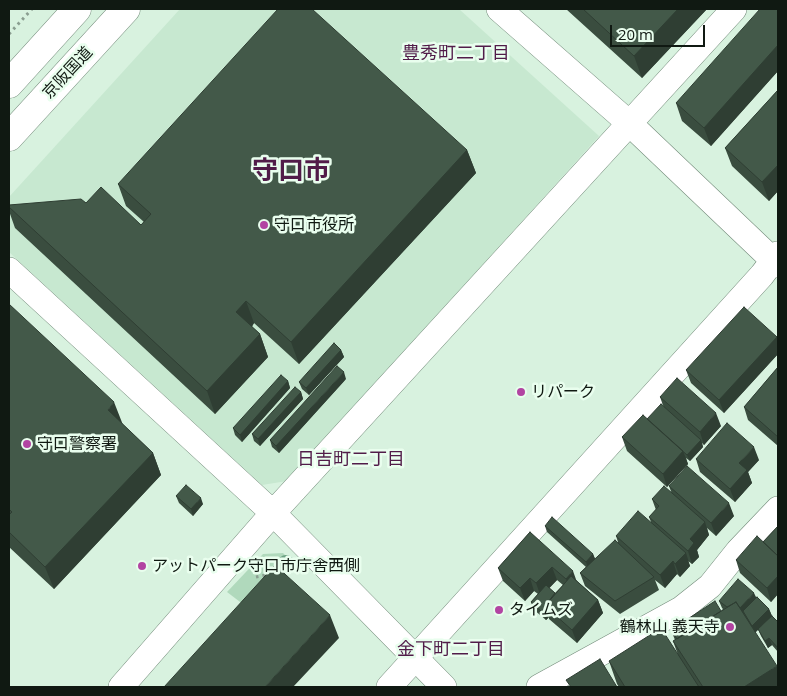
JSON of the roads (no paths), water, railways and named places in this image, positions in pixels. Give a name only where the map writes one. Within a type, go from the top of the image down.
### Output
[{"type":"highway","points":[[9,84],[77,9]]},
{"type":"highway","name":"京阪国道","points":[[9,137],[126,9]]},
{"type":"street","points":[[389,687],[777,260],[629,123],[499,9]]},
{"type":"street","points":[[121,687],[272,513],[734,9]]},
{"type":"street","points":[[9,270],[272,513],[444,687]]},
{"type":"street","points":[[539,687],[681,609],[710,586],[738,551],[778,509]]},
{"type":"place","name":"守口市役所","points":[[264,225]]},
{"type":"place","name":"リパーク","points":[[521,392]]},
{"type":"place","name":"守口警察署","points":[[27,444]]},
{"type":"place","name":"アットパーク守口市庁舎西側","points":[[142,566]]},
{"type":"place","name":"タイムズ","points":[[499,610]]},
{"type":"place","name":"鶴林山 義天寺","points":[[730,627]]},
{"type":"district","name":"豊秀町二丁目","points":[[456,54]]},
{"type":"district","name":"守口市","points":[[291,172]]},
{"type":"district","name":"日吉町二丁目","points":[[351,460]]},
{"type":"district","name":"金下町二丁目","points":[[451,650]]}]
